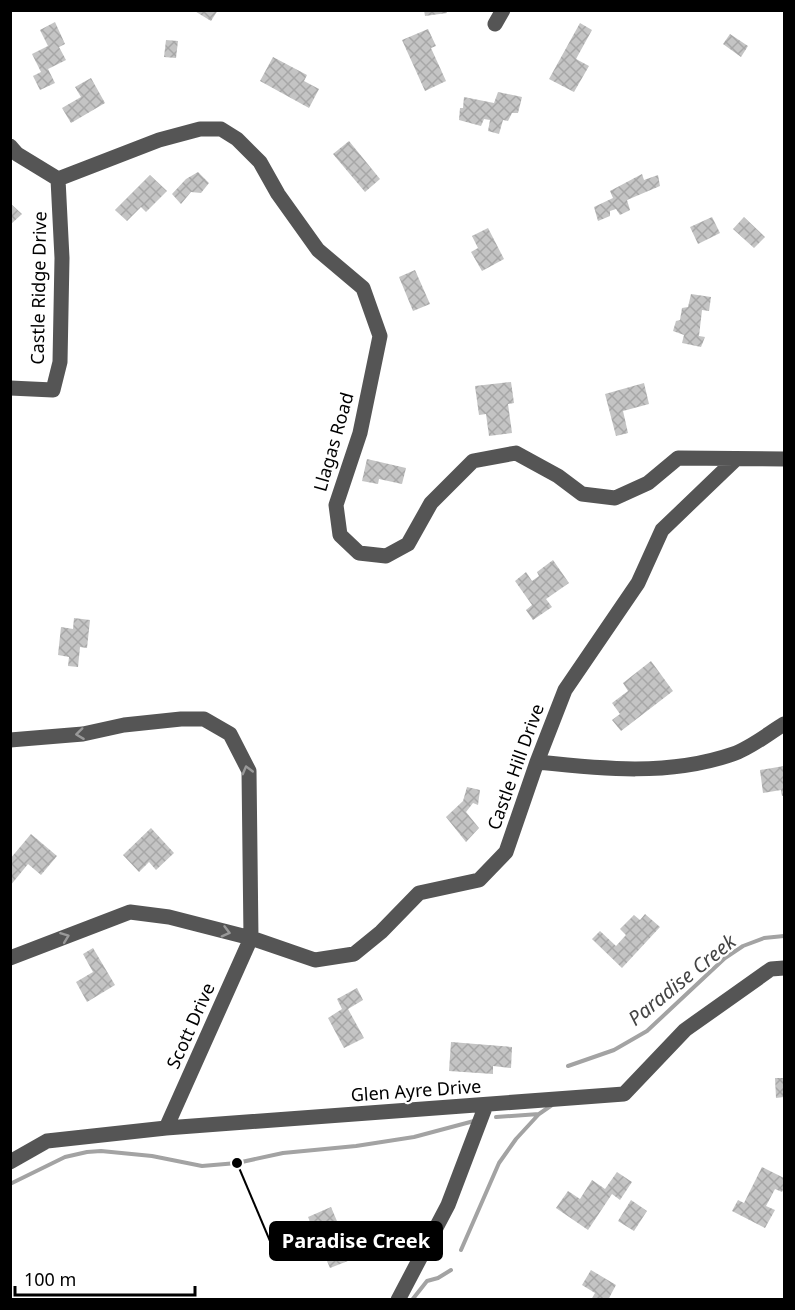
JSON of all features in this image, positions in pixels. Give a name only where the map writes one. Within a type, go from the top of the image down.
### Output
[{"type":"street","name":"Llagas Road","points":[[58,179],[159,140],[200,129],[221,129],[237,139],[261,162],[278,194],[318,250],[363,288],[380,336],[360,433],[336,505],[340,535],[359,553],[386,556],[408,544],[430,503],[473,461],[516,453],[558,476],[582,494],[615,498],[648,483],[678,458],[784,459]]},
{"type":"street","points":[[10,146],[17,153],[58,179]]},
{"type":"street","name":"Castle Ridge Drive","points":[[10,388],[53,390],[60,362],[62,258],[58,179]]},
{"type":"street","name":"Castle Hill Drive","points":[[10,958],[130,912],[169,917],[251,938],[315,960],[354,954],[381,932],[419,893],[479,879],[506,852],[565,690],[638,583],[662,530],[700,491],[736,459]]},
{"type":"street","points":[[10,740],[83,734],[124,725],[181,718],[204,719],[230,734],[249,771],[251,938]]},
{"type":"street","points":[[537,762],[608,770],[680,767],[735,754],[784,724]]},
{"type":"street","name":"Scott Drive","points":[[166,1128],[251,938]]},
{"type":"street","name":"Glen Ayre Drive","points":[[10,1162],[47,1141],[166,1128],[624,1094],[685,1030],[771,969],[784,968]]},
{"type":"street","points":[[398,1299],[448,1205],[486,1105]]},
{"type":"building","points":[[193,10],[218,10],[211,21]]},
{"type":"building","points":[[424,10],[446,10],[447,13],[425,16]]},
{"type":"building","points":[[55,22],[65,44],[59,47],[66,60],[48,69],[55,83],[40,90],[33,76],[41,72],[32,54],[48,46],[40,30]]},
{"type":"building","points":[[580,23],[592,30],[576,59],[589,66],[574,92],[549,79]]},
{"type":"building","points":[[428,29],[436,46],[431,48],[446,81],[425,91],[402,40]]},
{"type":"building","points":[[730,34],[748,46],[741,57],[723,44]]},
{"type":"building","points":[[166,40],[178,41],[176,58],[164,57]]},
{"type":"building","points":[[273,57],[307,75],[304,81],[319,89],[309,108],[260,81]]},
{"type":"building","points":[[91,78],[105,103],[71,123],[62,108],[81,97],[75,87]]},
{"type":"building","points":[[498,92],[522,97],[518,113],[512,113],[508,121],[503,120],[499,134],[488,131],[490,120],[484,119],[481,126],[459,120],[464,97],[494,103]]},
{"type":"building","points":[[349,141],[380,179],[365,192],[333,154]]},
{"type":"building","points":[[198,172],[209,183],[201,193],[191,192],[181,204],[172,194],[186,179]]},
{"type":"building","points":[[642,174],[644,180],[658,175],[660,186],[627,200],[630,210],[620,215],[616,209],[610,211],[610,216],[598,221],[594,207],[613,198],[610,191]]},
{"type":"building","points":[[150,175],[167,191],[146,212],[141,207],[127,221],[115,210]]},
{"type":"building","points":[[10,203],[22,214],[10,225]]},
{"type":"building","points":[[712,217],[720,233],[698,244],[690,227]]},
{"type":"building","points":[[744,217],[765,237],[754,248],[733,229]]},
{"type":"building","points":[[488,228],[504,259],[482,271],[471,252],[478,248],[472,236]]},
{"type":"building","points":[[415,270],[430,304],[413,311],[399,277]]},
{"type":"building","points":[[691,294],[711,297],[709,311],[702,310],[699,336],[705,337],[701,347],[682,343],[684,335],[673,331],[676,321],[680,320],[682,308],[688,307]]},
{"type":"building","points":[[511,382],[514,403],[508,404],[512,433],[489,436],[486,414],[479,415],[475,386]]},
{"type":"building","points":[[644,383],[649,404],[623,411],[628,433],[616,436],[605,394]]},
{"type":"building","points":[[367,459],[406,468],[402,484],[379,479],[378,484],[362,481]]},
{"type":"building","points":[[553,560],[569,583],[546,599],[552,607],[533,620],[526,610],[532,605],[515,581],[526,572],[532,581],[539,576],[537,572]]},
{"type":"building","points":[[74,618],[90,620],[87,648],[80,647],[78,667],[68,666],[69,657],[58,655],[61,627],[73,629]]},
{"type":"building","points":[[651,661],[673,691],[621,731],[612,720],[620,714],[612,703],[628,691],[623,683]]},
{"type":"building","points":[[784,766],[784,796],[781,790],[763,793],[760,770]]},
{"type":"building","points":[[467,787],[480,790],[478,805],[473,803],[466,812],[479,828],[466,842],[446,817],[463,801]]},
{"type":"building","points":[[151,828],[174,853],[156,870],[149,862],[139,872],[123,855]]},
{"type":"building","points":[[31,834],[57,856],[41,875],[28,864],[10,886],[10,859]]},
{"type":"building","points":[[645,914],[660,927],[622,968],[592,939],[600,931],[616,946],[626,935],[620,929],[634,915],[640,920]]},
{"type":"building","points":[[93,948],[115,985],[87,1002],[76,982],[93,972],[83,954]]},
{"type":"building","points":[[357,988],[363,1000],[348,1009],[364,1038],[344,1048],[328,1018],[342,1009],[337,999]]},
{"type":"building","points":[[451,1042],[512,1047],[511,1068],[493,1066],[493,1074],[449,1071]]},
{"type":"building","points":[[775,1078],[784,1078],[784,1097],[776,1098]]},
{"type":"building","points":[[762,1167],[784,1178],[782,1192],[775,1189],[766,1206],[775,1210],[765,1228],[732,1211],[738,1200],[744,1203]]},
{"type":"building","points":[[617,1172],[632,1182],[620,1200],[612,1194],[588,1230],[556,1208],[568,1191],[580,1199],[592,1180],[605,1189]]},
{"type":"building","points":[[631,1200],[647,1211],[634,1231],[618,1221]]},
{"type":"building","points":[[331,1207],[353,1259],[330,1268],[308,1217]]},
{"type":"building","points":[[591,1270],[616,1285],[608,1300],[591,1300],[595,1293],[582,1285]]},
{"type":"waterway","name":"Paradise Creek","points":[[568,1066],[614,1050],[647,1031],[725,958],[743,946],[764,938],[784,936]]},
{"type":"waterway","name":"Paradise Creek","points":[[496,1117],[539,1114],[552,1105]]},
{"type":"waterway","points":[[461,1250],[499,1163],[516,1139],[539,1114]]},
{"type":"waterway","name":"Paradise Creek","points":[[10,1184],[65,1157],[87,1152],[101,1151],[152,1156],[202,1166],[237,1163],[283,1153],[356,1146],[414,1137],[474,1121]]},
{"type":"waterway","points":[[412,1300],[427,1281],[438,1278],[451,1270]]},
{"type":"place","name":"Paradise Creek","points":[[237,1163]]}]
